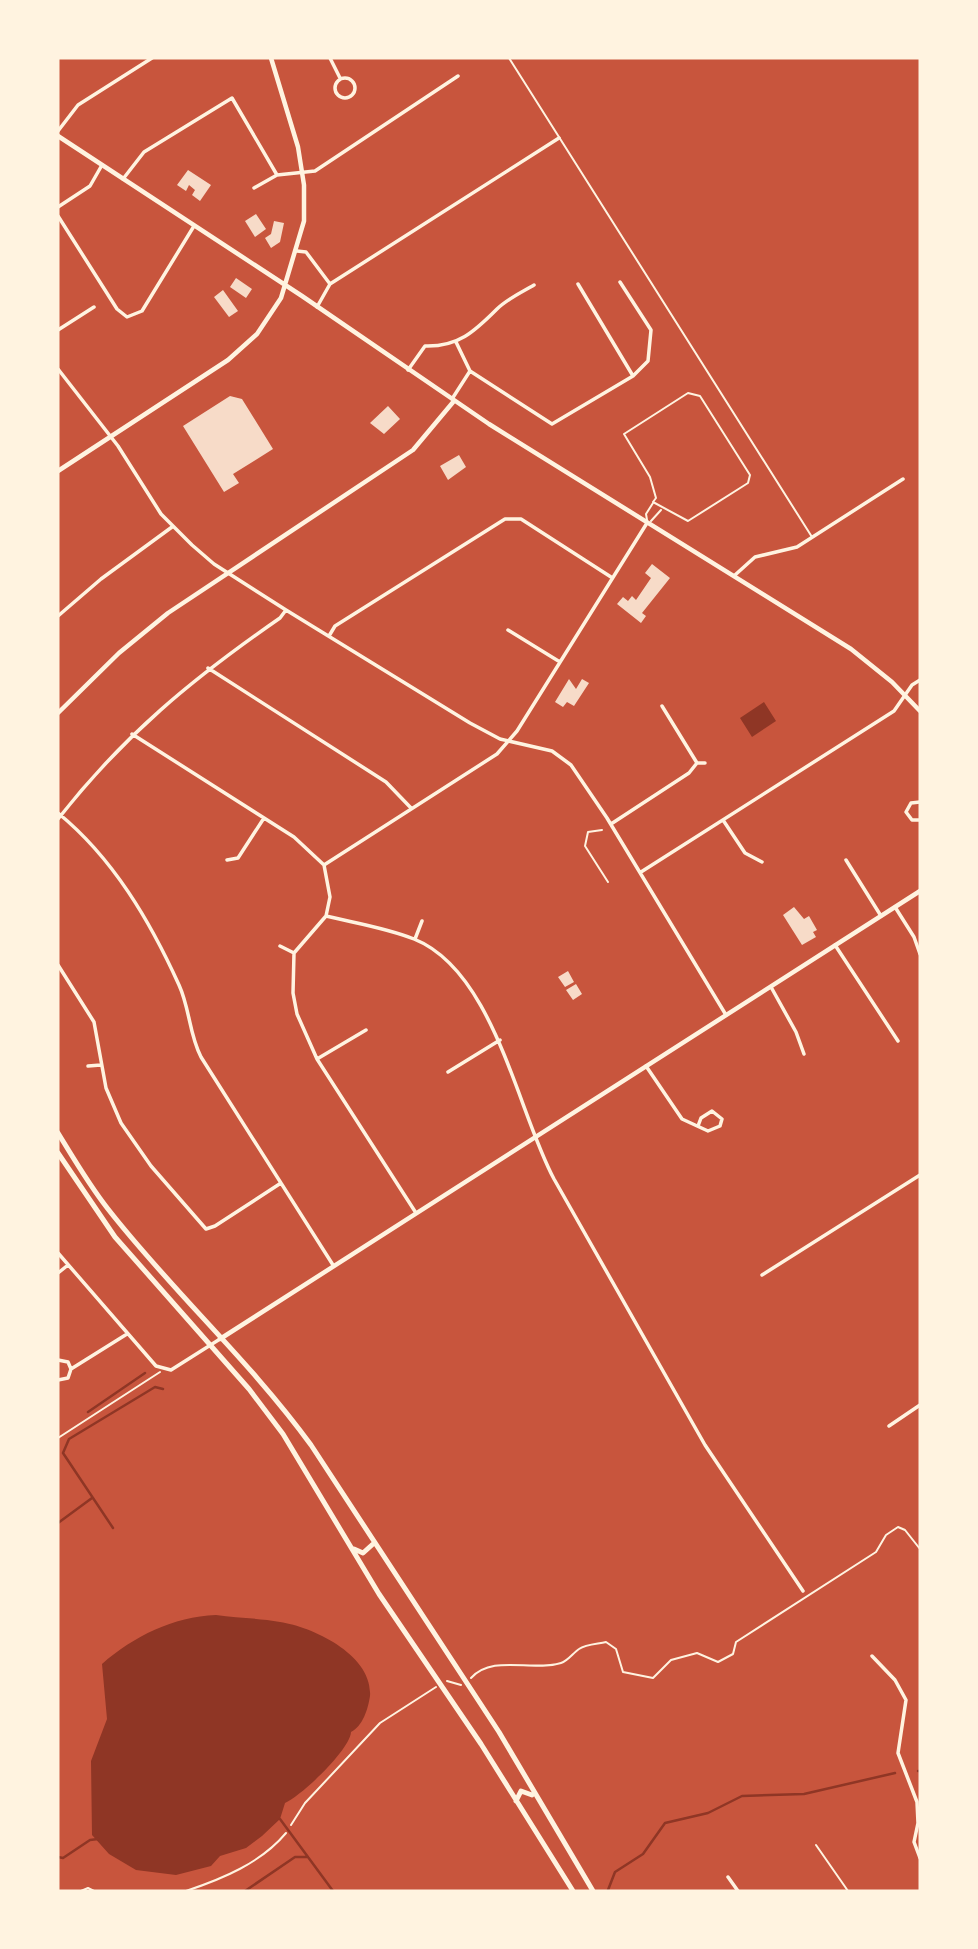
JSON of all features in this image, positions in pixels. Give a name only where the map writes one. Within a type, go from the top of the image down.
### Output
[{"type":"main road","points":[[58,1133],[108,1210],[297,1425],[477,1698],[593,1891]]},
{"type":"main road","points":[[58,1153],[115,1237],[210,1345],[283,1434],[346,1539],[573,1891]]},
{"type":"main road","points":[[346,1539],[358,1552],[368,1552],[373,1544]]},
{"type":"main road","points":[[516,1801],[519,1792],[523,1790],[537,1799]]},
{"type":"street","points":[[152,58],[78,105],[58,133],[453,400],[847,646],[920,711]]},
{"type":"street","points":[[58,471],[243,347],[271,315],[285,286],[304,221],[298,147],[271,58]]},
{"type":"street","points":[[330,58],[340,79]]},
{"type":"street","points":[[254,188],[277,175],[315,171],[458,76]]},
{"type":"street","points":[[347,78],[355,85],[349,97],[342,98],[335,91],[335,84],[340,79],[347,78]]},
{"type":"street","points":[[123,179],[144,152],[232,98],[277,175]]},
{"type":"street","points":[[317,307],[330,284],[559,138]]},
{"type":"street","points":[[58,207],[90,186],[102,164]]},
{"type":"street","points":[[58,216],[117,309],[122,315],[133,316],[142,311],[194,226]]},
{"type":"street","points":[[296,251],[306,253],[330,284]]},
{"type":"street","points":[[456,342],[470,371],[552,424],[633,376],[648,361],[651,330],[620,282]]},
{"type":"street","points":[[578,284],[633,376]]},
{"type":"street","points":[[408,370],[425,346],[451,346],[487,321],[498,308],[534,285]]},
{"type":"street","points":[[58,330],[94,307]]},
{"type":"street","points":[[58,369],[111,437],[172,527],[227,571],[470,723],[500,739],[541,747],[565,759],[611,824],[726,1014]]},
{"type":"street","points":[[58,713],[143,633],[227,571],[399,461],[428,435],[470,371]]},
{"type":"street","points":[[735,575],[755,557],[797,547],[903,479]]},
{"type":"street","points":[[329,636],[335,626],[496,523],[513,518],[521,519],[611,577]]},
{"type":"street","points":[[324,865],[497,754],[560,663],[647,523]]},
{"type":"street","points":[[58,616],[101,579],[172,527]]},
{"type":"street","points":[[286,610],[280,618],[208,668],[132,734],[59,816],[113,868],[136,905],[179,985],[195,1046],[334,1265]]},
{"type":"street","points":[[508,630],[560,663]]},
{"type":"street","points":[[208,668],[386,782],[411,808]]},
{"type":"street","points":[[641,872],[894,711],[912,685],[920,680]]},
{"type":"street","points":[[662,706],[697,763]]},
{"type":"street","points":[[132,734],[294,837],[324,865],[329,888],[326,916],[294,953],[293,993],[305,1036],[317,1059],[416,1213]]},
{"type":"street","points":[[611,824],[689,774],[697,763]]},
{"type":"street","points":[[697,763],[705,763]]},
{"type":"street","points":[[920,802],[911,803],[906,812],[912,820],[920,820]]},
{"type":"street","points":[[227,860],[238,858],[264,818]]},
{"type":"street","points":[[723,820],[745,853],[762,862]]},
{"type":"street","points":[[846,860],[881,916]]},
{"type":"street","points":[[58,1252],[127,1334],[163,1370],[171,1370],[920,891]]},
{"type":"street","points":[[894,907],[914,937],[920,954]]},
{"type":"street","points":[[326,916],[415,939],[456,970],[500,1040],[533,1138],[705,1445],[803,1591]]},
{"type":"street","points":[[415,939],[422,920]]},
{"type":"street","points":[[835,945],[898,1041]]},
{"type":"street","points":[[280,946],[294,953]]},
{"type":"street","points":[[58,965],[94,1022],[106,1088],[127,1133],[151,1166],[206,1229]]},
{"type":"street","points":[[770,987],[796,1032],[804,1054]]},
{"type":"street","points":[[317,1059],[366,1030]]},
{"type":"street","points":[[448,1072],[500,1040]]},
{"type":"street","points":[[88,1066],[101,1065]]},
{"type":"street","points":[[646,1066],[682,1119],[704,1131],[714,1130],[722,1119],[712,1111],[701,1118],[698,1126]]},
{"type":"street","points":[[762,1275],[920,1175]]},
{"type":"street","points":[[206,1229],[215,1226],[281,1183]]},
{"type":"street","points":[[205,1235],[206,1229]]},
{"type":"street","points":[[58,1273],[68,1265]]},
{"type":"street","points":[[58,1380],[68,1378],[71,1368],[127,1334]]},
{"type":"street","points":[[58,1360],[65,1360],[71,1368]]},
{"type":"street","points":[[889,1426],[920,1405]]},
{"type":"street","points":[[872,1656],[895,1680],[906,1700],[898,1753],[917,1802],[918,1823],[914,1842],[920,1858]]},
{"type":"street","points":[[729,1877],[738,1891]]},
{"type":"lane","points":[[509,58],[812,538]]},
{"type":"lane","points":[[647,523],[646,514],[653,502],[656,498],[650,477],[624,434],[688,393],[700,396],[750,475],[748,483],[688,521],[653,502]]},
{"type":"lane","points":[[647,523],[662,508]]},
{"type":"lane","points":[[601,830],[588,832],[585,846],[608,882]]},
{"type":"lane","points":[[816,1844],[848,1891]]},
{"type":"path","points":[[58,1438],[155,1376]]},
{"type":"path","points":[[473,1676],[481,1667],[489,1665],[508,1668],[564,1662],[581,1647],[606,1642],[616,1649],[623,1672],[637,1676],[653,1678],[671,1660],[697,1653],[719,1662],[733,1654],[736,1642],[876,1552],[892,1529],[898,1527],[905,1530],[920,1549]]},
{"type":"path","points":[[445,1681],[462,1684]]},
{"type":"path","points":[[291,1825],[305,1803],[380,1723],[434,1688]]},
{"type":"path","points":[[186,1891],[235,1872],[275,1847],[286,1833]]},
{"type":"path","points":[[81,1891],[88,1888],[94,1891]]},
{"type":"shaded area","points":[[764,702],[776,721],[752,737],[740,718]]},
{"type":"shaded area","points":[[216,1615],[293,1625],[324,1637],[338,1646],[352,1656],[368,1681],[370,1696],[366,1712],[334,1761],[313,1782],[285,1803],[280,1819],[246,1848],[220,1856],[211,1866],[176,1875],[136,1870],[109,1854],[92,1835],[91,1761],[107,1719],[102,1664],[127,1645],[155,1630],[185,1620]]},
{"type":"building","points":[[188,170],[211,185],[200,201],[192,195],[195,190],[189,185],[186,191],[177,185]]},
{"type":"building","points":[[256,214],[266,229],[255,237],[245,221]]},
{"type":"building","points":[[274,221],[284,223],[280,242],[271,248],[265,238],[271,234]]},
{"type":"building","points":[[236,278],[252,289],[246,298],[230,287]]},
{"type":"building","points":[[223,290],[238,311],[229,317],[214,297]]},
{"type":"building","points":[[230,396],[242,399],[273,449],[233,474],[239,483],[224,492],[183,426]]},
{"type":"building","points":[[388,406],[400,419],[384,434],[370,423]]},
{"type":"building","points":[[459,455],[466,467],[448,480],[440,466]]},
{"type":"building","points":[[652,564],[670,578],[642,613],[646,616],[641,623],[617,604],[623,597],[628,601],[632,596],[636,600],[651,578],[645,573]]},
{"type":"building","points":[[569,679],[576,689],[582,679],[589,683],[574,706],[567,702],[563,707],[555,702]]},
{"type":"building","points":[[794,907],[804,919],[809,916],[817,930],[813,932],[816,937],[802,945],[783,915]]},
{"type":"building","points":[[568,971],[574,982],[565,987],[558,977]]},
{"type":"building","points":[[576,984],[582,994],[573,1000],[566,990]]},
{"type":"waterway","points":[[88,1412],[145,1373]]},
{"type":"waterway","points":[[113,1528],[63,1453],[69,1439],[155,1387],[163,1389]]},
{"type":"waterway","points":[[58,1523],[92,1498]]},
{"type":"waterway","points":[[608,1890],[615,1872],[643,1854],[665,1823],[708,1813],[742,1796],[804,1794],[895,1773]]},
{"type":"waterway","points":[[280,1819],[333,1891]]},
{"type":"waterway","points":[[58,1857],[63,1858],[90,1840],[98,1839]]},
{"type":"waterway","points":[[245,1891],[295,1857],[308,1857]]}]
